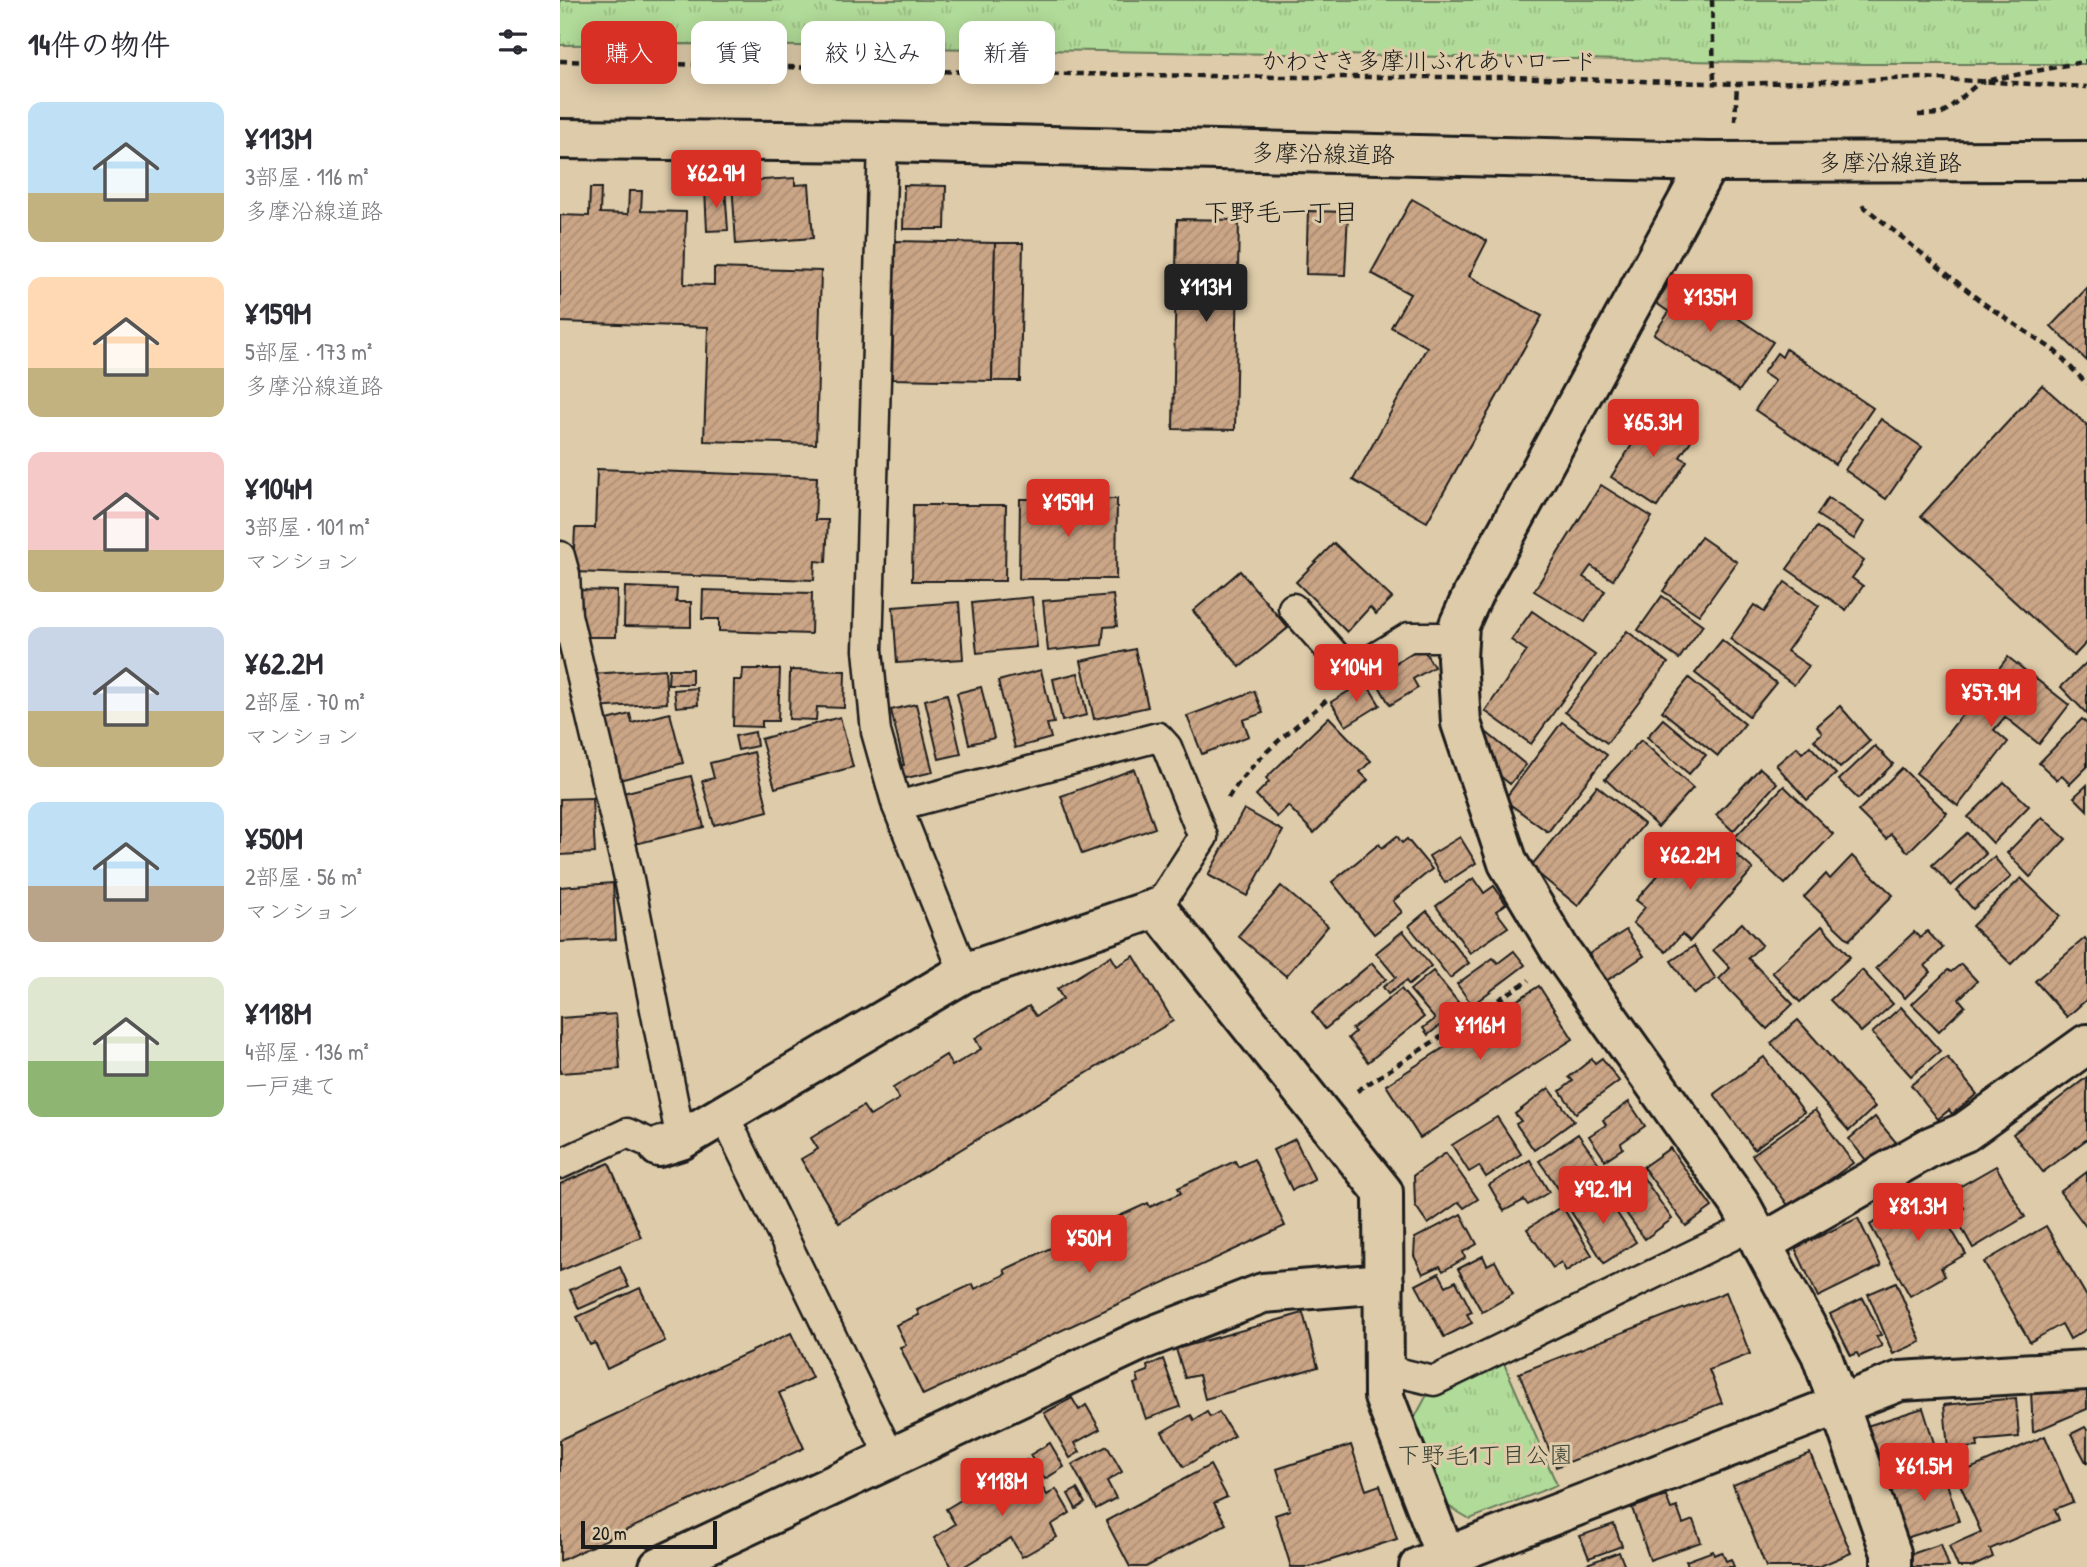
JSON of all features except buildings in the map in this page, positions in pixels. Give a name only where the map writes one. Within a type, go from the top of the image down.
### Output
[{"type":"street","name":"多摩沿線道路","points":[[560,139],[883,142],[1709,163],[2087,161]]},
{"type":"street","points":[[1709,163],[1472,594],[1459,625],[1457,658],[1461,723],[1508,863],[1565,957],[1739,1202],[1821,1354],[1891,1553],[1891,1567]]},
{"type":"street","points":[[670,1144],[964,973],[1157,908],[1383,1192],[1384,1397],[1433,1562],[1900,1381],[2087,1370]]},
{"type":"street","points":[[1756,1235],[1965,1132],[2087,1044]]},
{"type":"street","points":[[659,1567],[1142,1340],[1264,1293],[1384,1283]]},
{"type":"lane","points":[[883,142],[868,650],[876,732],[898,806],[964,973]]},
{"type":"lane","points":[[560,556],[565,574],[567,615],[628,874],[670,1144],[627,1133],[560,1164]]},
{"type":"lane","points":[[1293,608],[1341,662],[1353,671],[1409,637],[1458,638]]},
{"type":"lane","points":[[898,806],[1158,737],[1167,747],[1203,837],[1157,908]]},
{"type":"lane","points":[[724,1115],[891,1458]]},
{"type":"lane","points":[[1384,1369],[1433,1381],[1756,1235]]},
{"type":"path","points":[[1712,0],[1714,81]]},
{"type":"path","name":"かわさき多摩川ふれあいロード","points":[[560,61],[1277,78],[1507,77],[1714,81],[1737,84],[1921,78],[2087,87]]},
{"type":"path","points":[[1980,82],[2087,61]]},
{"type":"path","points":[[1814,163],[1881,222],[1983,303],[2055,351],[2087,384]]},
{"type":"path","points":[[1203,837],[1242,776],[1329,699],[1353,671]]},
{"type":"path","points":[[1321,1115],[1565,957]]},
{"type":"green space","points":[[560,0],[2087,0],[2087,64],[1863,64],[1055,50],[1055,21],[959,21],[959,49],[945,48],[945,21],[801,21],[801,46],[787,46],[787,21],[691,21],[691,44],[677,44],[677,21],[581,21],[581,45],[560,45]]},
{"type":"green space","name":"下野毛1丁目公園","points":[[1502,1359],[1557,1485],[1470,1519],[1448,1506],[1414,1419],[1428,1393]]},
{"type":"district","name":"下野毛一丁目","points":[[1281,211]]}]
